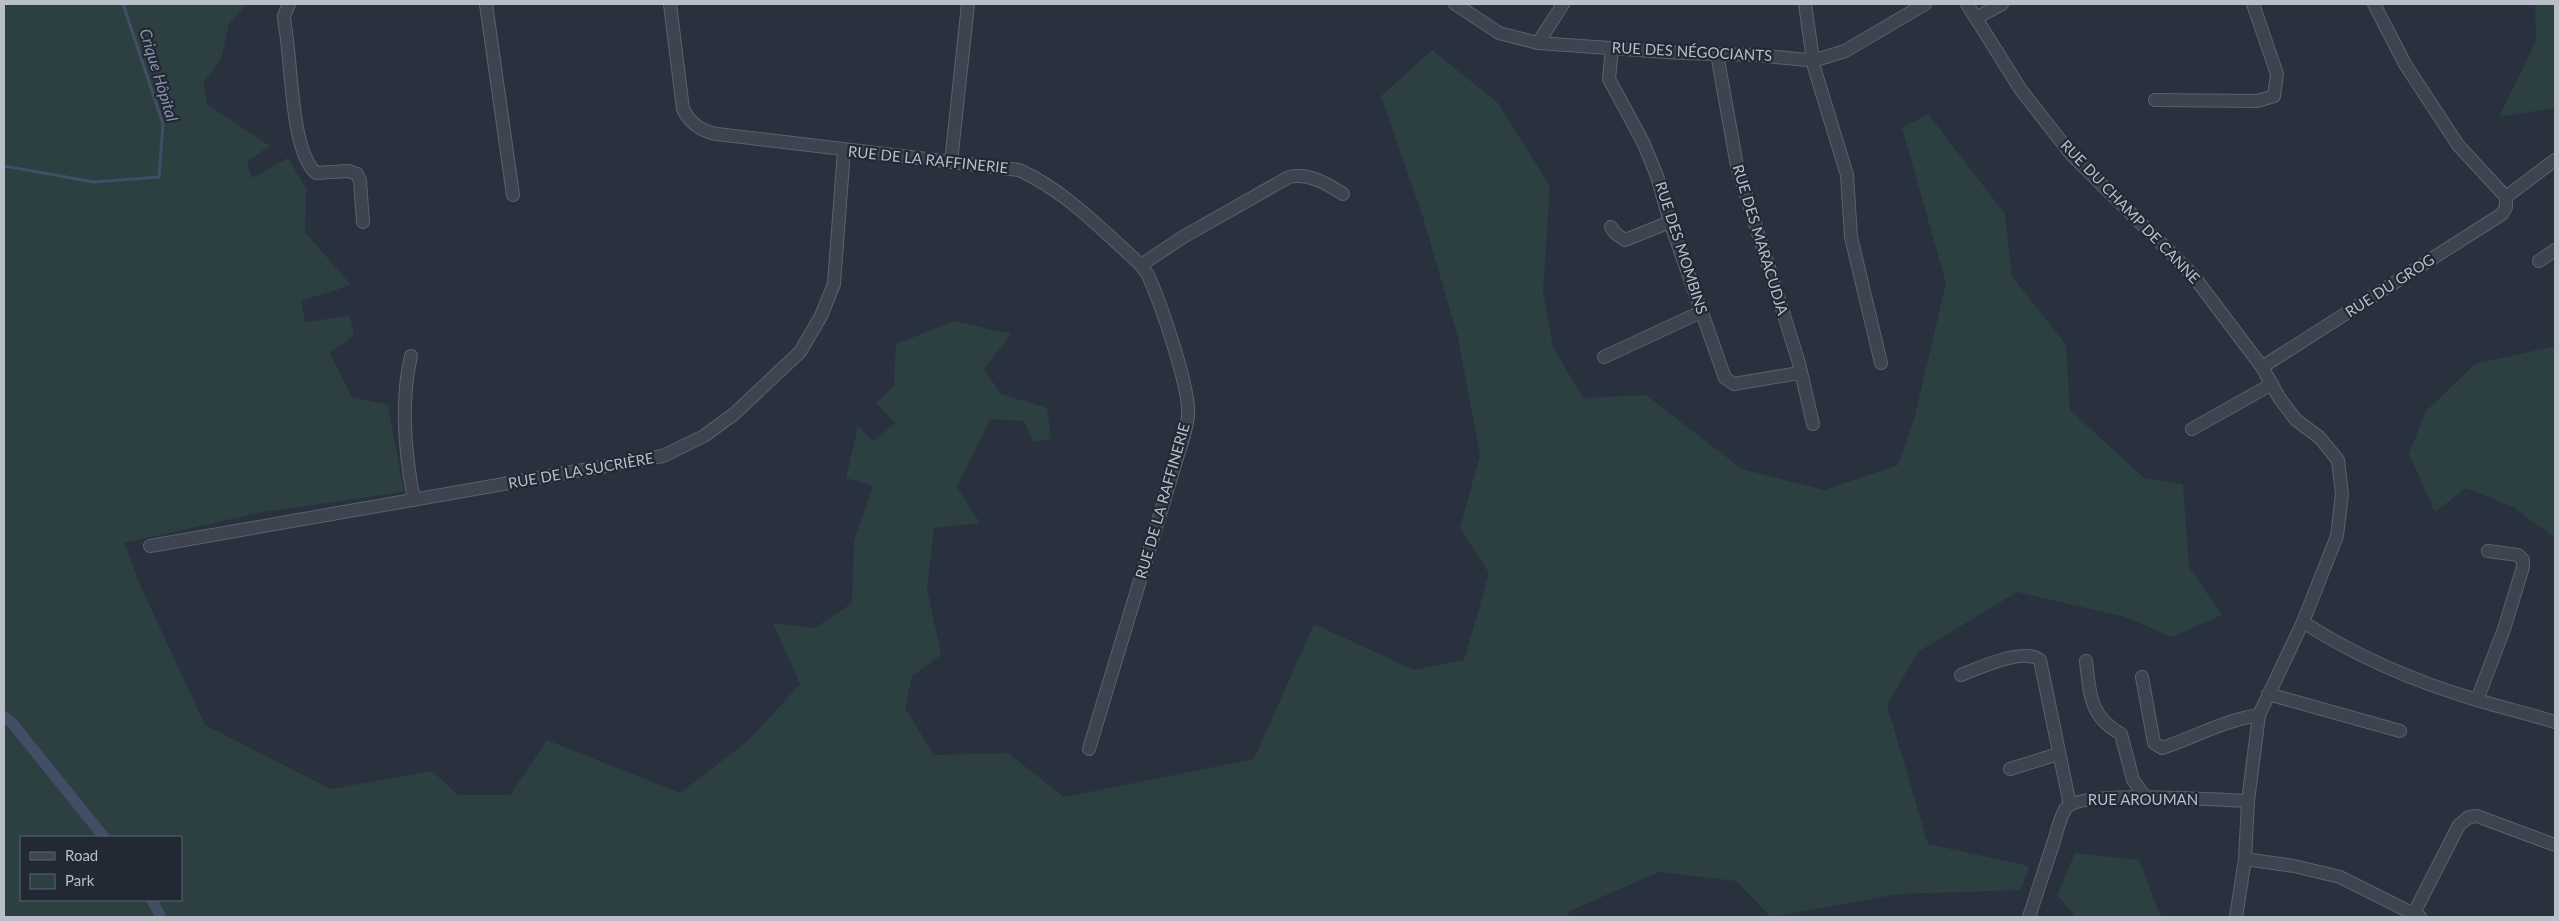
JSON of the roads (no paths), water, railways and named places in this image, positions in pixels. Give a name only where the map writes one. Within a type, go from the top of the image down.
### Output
[{"type":"street","points":[[289,4],[284,16],[285,26],[295,114],[306,159],[310,167],[316,172],[348,170],[357,174],[360,181],[363,222]]},
{"type":"street","points":[[486,4],[514,195]]},
{"type":"street","name":"RUE DE LA RAFFINERIE","points":[[670,4],[683,109],[693,124],[700,129],[717,134],[1019,170],[1036,178],[1068,200],[1141,265],[1152,284],[1175,354],[1186,395],[1188,415],[1178,458],[1089,749]]},
{"type":"street","points":[[951,162],[968,4]]},
{"type":"street","name":"RUE DES NÉGOCIANTS","points":[[1455,4],[1499,33],[1538,43],[1813,60],[1845,51],[1925,4]]},
{"type":"street","points":[[1538,43],[1563,4]]},
{"type":"street","points":[[1805,4],[1813,60],[1847,175],[1851,237],[1881,363]]},
{"type":"street","name":"RUE DU CHAMP DE CANNE","points":[[1967,4],[2021,90],[2071,154],[2192,274],[2262,368],[2296,420],[2333,452],[2340,470],[2342,494],[2337,536],[2303,622],[2268,694],[2260,715],[2248,801],[2245,859],[2236,917]]},
{"type":"street","points":[[1976,18],[2002,4]]},
{"type":"street","points":[[2155,100],[2257,101],[2274,96],[2277,74],[2254,4]]},
{"type":"street","points":[[2374,4],[2405,64],[2458,146],[2506,197],[2522,182],[2555,160]]},
{"type":"street","name":"RUE DES MOMBINS","points":[[1612,48],[1609,79],[1651,161],[1670,222],[1725,378],[1734,384],[1800,373]]},
{"type":"street","name":"RUE DES MARACUDJA","points":[[1717,54],[1737,166],[1798,363],[1813,424]]},
{"type":"street","name":"RUE DE LA SUCRIÈRE","points":[[150,546],[283,521],[663,456],[704,436],[734,414],[800,352],[821,316],[834,284],[844,150]]},
{"type":"street","points":[[1141,265],[1183,237],[1289,177],[1300,175],[1313,178],[1343,194]]},
{"type":"street","name":"RUE DU GROG","points":[[2262,368],[2502,214],[2506,207],[2506,197]]},
{"type":"street","points":[[1611,227],[1616,234],[1625,240],[1670,222]]},
{"type":"street","points":[[2540,261],[2555,250]]},
{"type":"street","points":[[1604,358],[1701,312]]},
{"type":"street","points":[[411,356],[404,398],[408,460],[414,500]]},
{"type":"street","points":[[2192,429],[2272,384]]},
{"type":"street","points":[[2477,700],[2504,629],[2523,567],[2523,560],[2518,555],[2488,550]]},
{"type":"street","points":[[2303,622],[2341,647],[2413,678],[2477,700],[2555,722]]},
{"type":"street","points":[[1961,675],[1996,661],[2028,656],[2034,656],[2040,660],[2070,805]]},
{"type":"street","points":[[2086,661],[2091,702],[2102,721],[2121,734],[2133,780],[2146,798]]},
{"type":"street","points":[[2142,677],[2154,743],[2162,748],[2193,738],[2236,719],[2260,715]]},
{"type":"street","points":[[2268,694],[2400,731]]},
{"type":"street","points":[[2010,769],[2058,754]]},
{"type":"street","name":"RUE AROUMAN","points":[[2029,917],[2062,818],[2070,805],[2089,799],[2146,798],[2248,801]]},
{"type":"street","points":[[2245,859],[2294,866],[2340,877],[2417,915],[2459,825],[2469,817],[2477,816],[2555,845]]},
{"type":"waterway","name":"Crique Hôpital","points":[[4,166],[94,182],[159,177],[163,124],[123,4]]},
{"type":"waterway","points":[[4,717],[12,723],[103,836]]},
{"type":"waterway","points":[[153,901],[161,917]]}]
